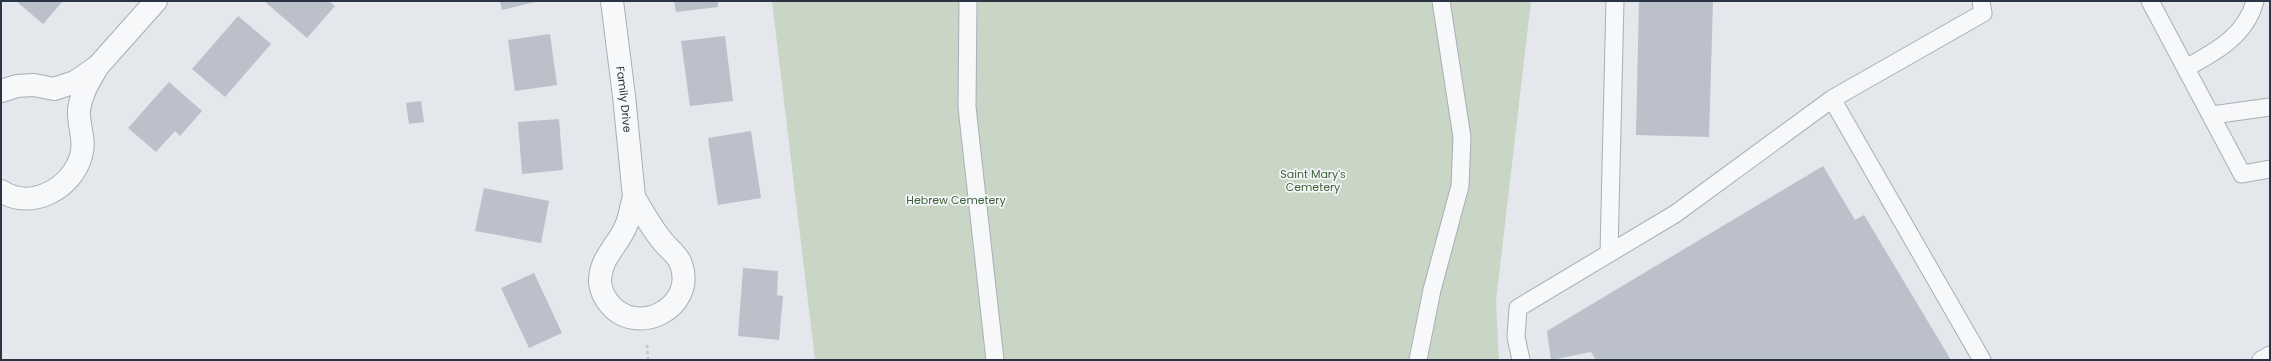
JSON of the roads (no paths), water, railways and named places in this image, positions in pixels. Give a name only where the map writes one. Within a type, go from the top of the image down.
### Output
[{"type":"street","points":[[1,191],[25,198],[44,196],[61,187],[74,173],[82,155],[83,135],[79,112],[84,91],[98,66],[156,1]]},
{"type":"street","name":"Family Drive","points":[[612,1],[634,197],[626,226],[604,258],[600,272],[600,285],[605,298],[613,309],[625,316],[639,320],[652,318],[664,313],[675,303],[681,291],[683,277],[681,264],[674,252],[664,243],[650,224],[634,197]]},
{"type":"street","points":[[1,91],[17,86],[34,85],[54,89],[75,82],[98,66]]},
{"type":"lane","points":[[968,1],[967,107],[995,360]]},
{"type":"lane","points":[[1418,360],[1432,290],[1460,186],[1462,137],[1441,1]]},
{"type":"lane","points":[[1609,253],[1615,1]]},
{"type":"lane","points":[[1521,360],[1516,337],[1518,308],[1675,214],[1832,99],[1983,13],[1981,1]]},
{"type":"lane","points":[[2150,1],[2212,115],[2242,174],[2270,169]]},
{"type":"lane","points":[[2186,68],[2229,43],[2246,21],[2255,1]]},
{"type":"lane","points":[[1832,99],[1982,360]]},
{"type":"lane","points":[[2212,115],[2270,107]]},
{"type":"lane","points":[[2261,360],[2270,355]]},
{"type":"park label","name":"Saint Mary's Cemetery","points":[[1313,180]]},
{"type":"park label","name":"Hebrew Cemetery","points":[[956,200]]}]
